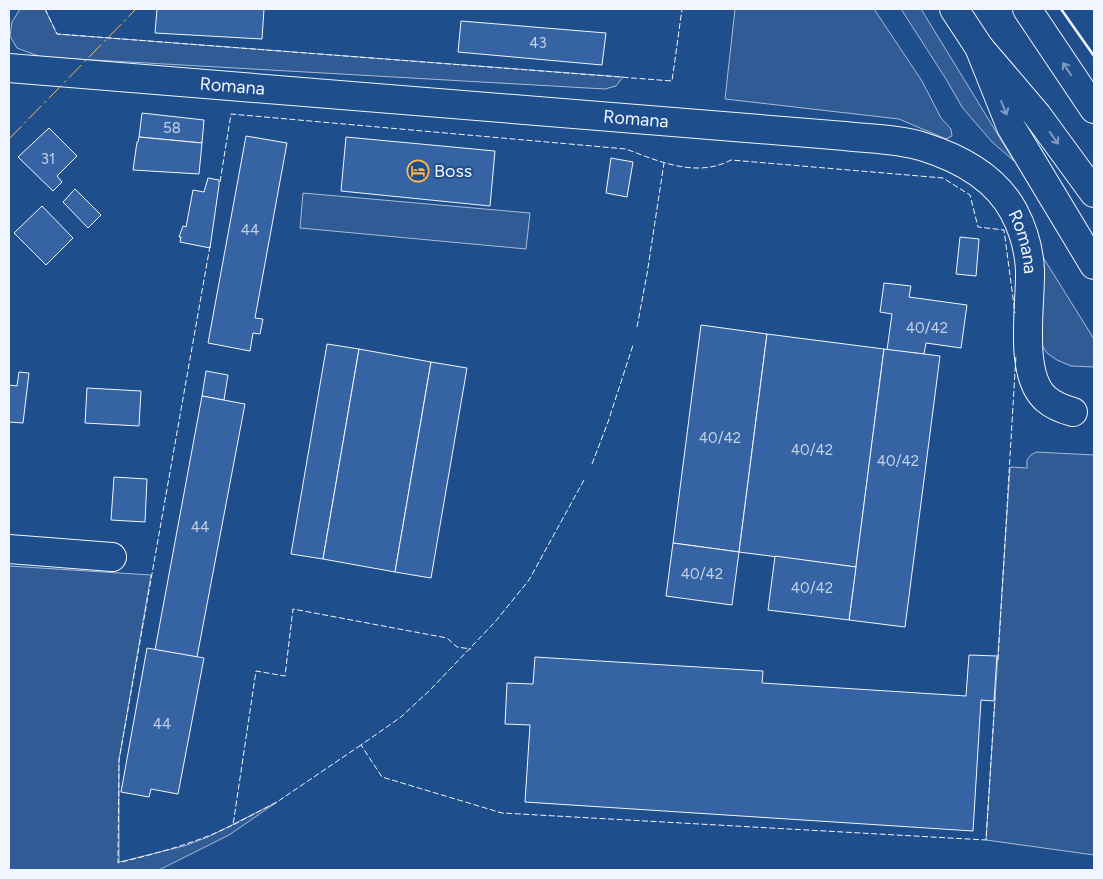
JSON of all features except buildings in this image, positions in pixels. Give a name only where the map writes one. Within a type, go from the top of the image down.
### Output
[{"type":"street","points":[[954,9],[979,47],[1037,115],[1094,193]]},
{"type":"street","points":[[1027,9],[1094,109]]},
{"type":"street","points":[[979,47],[1011,127],[1094,265]]},
{"type":"street","name":"Romana","points":[[9,68],[845,136],[903,142],[922,146],[955,159],[974,170],[992,184],[1014,211],[1027,248],[1030,269],[1028,343],[1030,364],[1035,382],[1044,398],[1057,408],[1073,412]]},
{"type":"street","points":[[9,549],[112,557]]},
{"type":"shaded area","points":[[20,9],[45,9],[57,34],[623,77],[616,86],[605,89],[41,57],[17,48],[10,36],[12,22]]},
{"type":"shaded area","points":[[735,9],[874,9],[922,81],[941,118],[951,129],[952,136],[946,139],[899,119],[725,99]]},
{"type":"shaded area","points":[[901,9],[921,9],[1014,161],[992,142],[962,107]]},
{"type":"shaded area","points":[[303,193],[530,213],[526,249],[300,228]]},
{"type":"shaded area","points":[[1041,254],[1094,339],[1094,367],[1071,366],[1057,360],[1047,353],[1041,344]]},
{"type":"shaded area","points":[[1036,452],[1094,455],[1094,855],[986,840],[1010,467],[1027,468],[1027,460]]},
{"type":"shaded area","points":[[9,566],[151,575],[119,760],[119,862],[184,846],[208,837],[277,802],[229,835],[159,870],[9,870]]},
{"type":"fence","points":[[45,9],[57,34],[672,81],[682,9]]},
{"type":"fence","points":[[220,182],[231,114],[626,149],[665,163],[692,168],[705,168],[731,160],[943,178],[970,195],[978,227],[1004,230],[1015,313]]},
{"type":"fence","points":[[637,327],[664,163]]},
{"type":"fence","points":[[210,246],[119,760],[118,863],[191,842],[233,825]]},
{"type":"fence","points":[[592,464],[633,345]]},
{"type":"fence","points":[[998,660],[1016,355]]},
{"type":"fence","points":[[584,480],[529,580],[495,622],[430,690],[401,717],[361,745],[382,777],[502,813],[986,840],[995,697]]},
{"type":"fence","points":[[361,745],[277,802],[233,825],[256,671],[285,676],[293,609],[447,638],[457,647],[471,649]]},
{"type":"wall","points":[[1061,9],[1094,56]]},
{"type":"power","points":[[9,139],[136,9]]},
{"type":"place","name":"Boss","points":[[418,171]]}]
